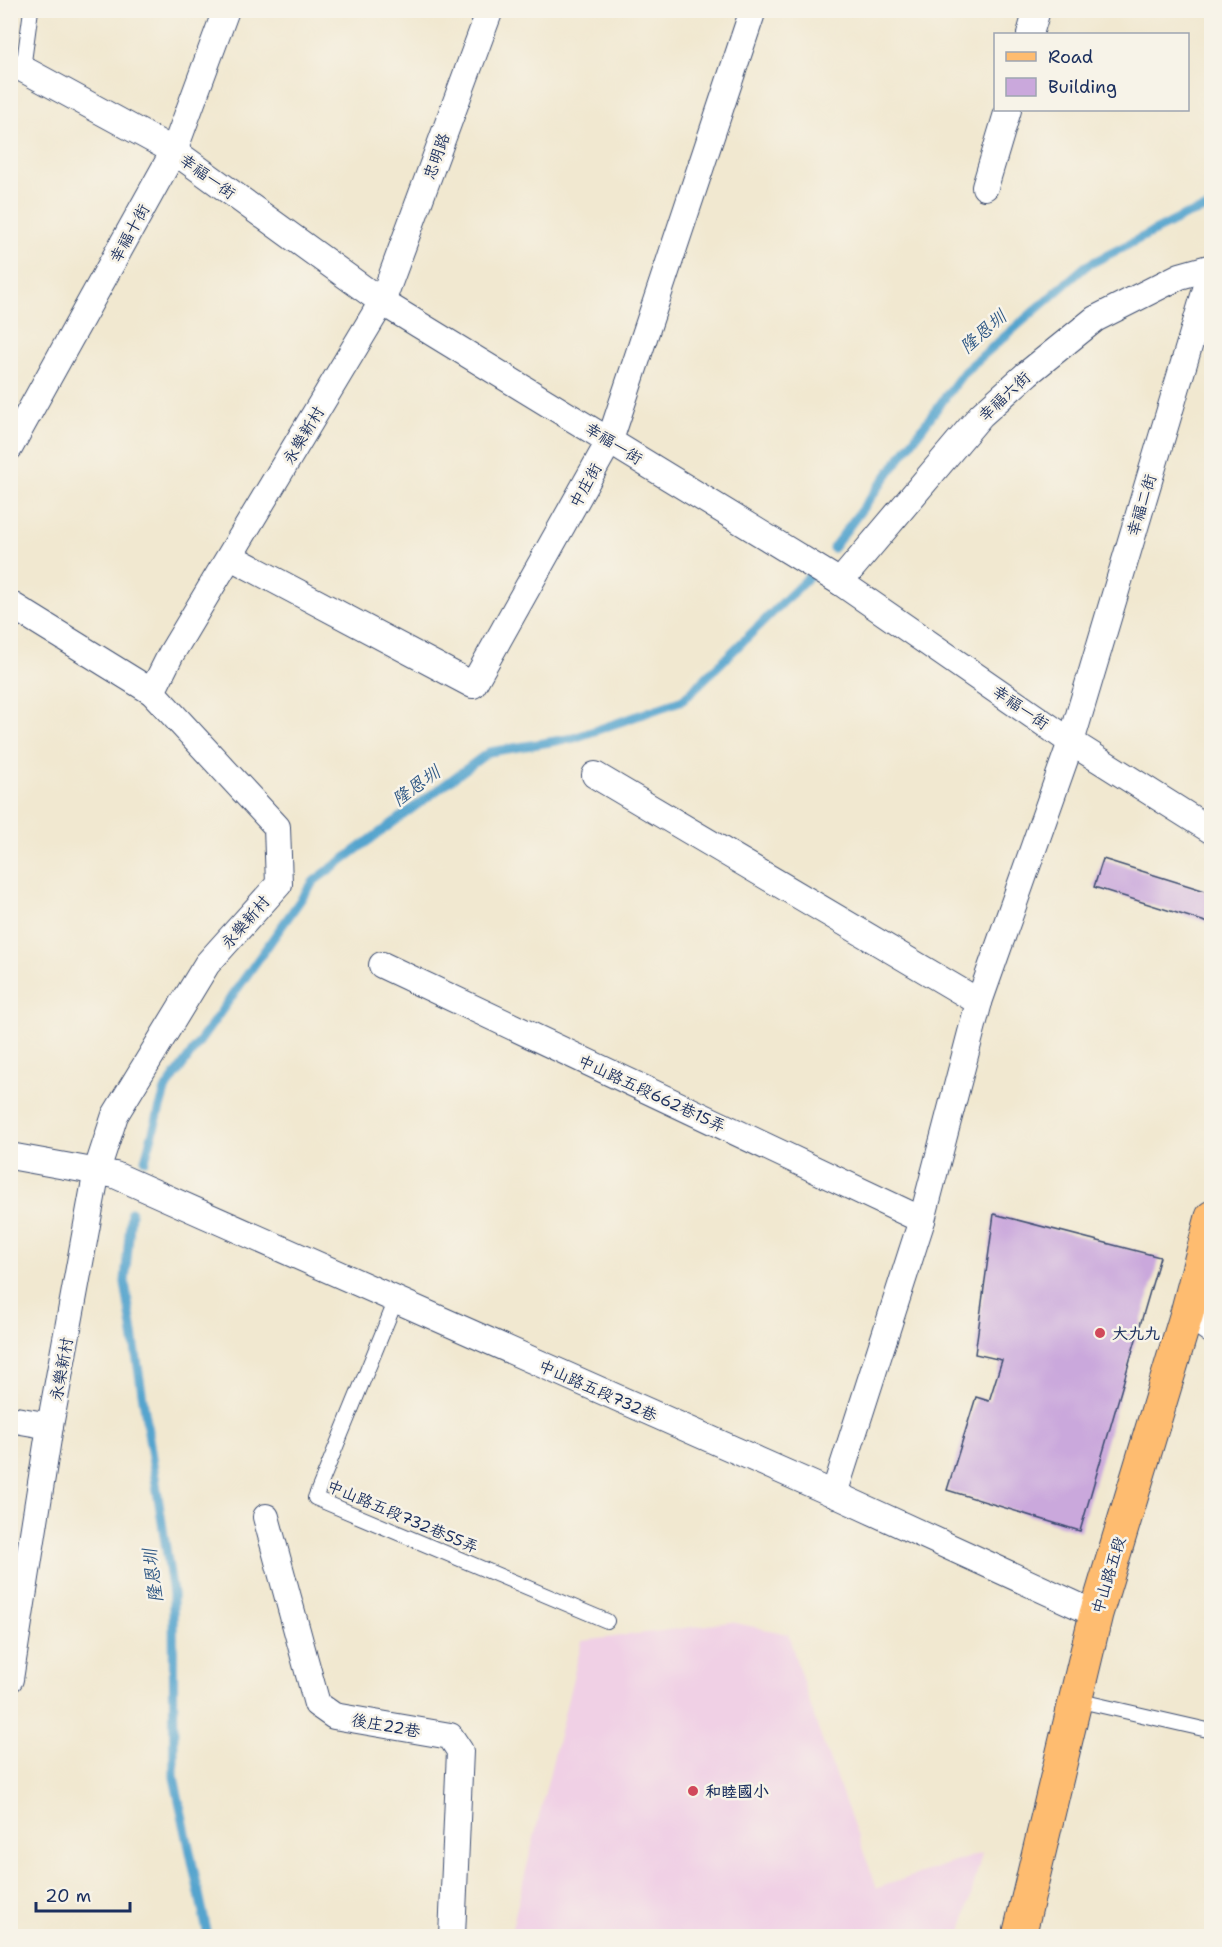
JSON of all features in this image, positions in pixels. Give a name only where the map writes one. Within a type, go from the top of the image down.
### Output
[{"type":"main road","name":"中山路五段","points":[[1019,1936],[1096,1614],[1199,1322],[1212,1217]]},
{"type":"street","name":"幸福十街","points":[[10,447],[174,151],[226,10]]},
{"type":"street","name":"忠明路","points":[[382,302],[490,10]]},
{"type":"street","name":"中庄街","points":[[231,557],[472,686],[610,440],[753,10]]},
{"type":"street","points":[[1030,33],[1037,10]]},
{"type":"street","name":"幸福一街","points":[[16,67],[174,151],[382,302],[840,582],[1071,742],[1212,831]]},
{"type":"street","points":[[985,187],[1008,111]]},
{"type":"street","name":"幸福六街","points":[[840,582],[981,415],[1028,373],[1095,319],[1180,276],[1212,268]]},
{"type":"street","name":"幸福二街","points":[[1071,742],[1212,268]]},
{"type":"street","name":"永樂新村","points":[[152,692],[171,654],[382,302]]},
{"type":"street","name":"永樂新村","points":[[10,604],[152,692],[277,827],[279,884],[207,964],[115,1115],[98,1170],[50,1426],[10,1679]]},
{"type":"street","points":[[834,1494],[922,1220],[980,1002],[1071,742]]},
{"type":"street","points":[[595,775],[980,1002]]},
{"type":"street","name":"中山路五段662巷15弄","points":[[382,965],[922,1220]]},
{"type":"street","points":[[10,1156],[98,1170]]},
{"type":"street","name":"中山路五段732巷","points":[[98,1170],[115,1175],[834,1494],[1096,1614]]},
{"type":"street","points":[[10,1419],[50,1426]]},
{"type":"street","name":"後庄22巷","points":[[266,1517],[317,1704],[334,1716],[450,1736],[459,1751],[452,1936]]},
{"type":"lane","points":[[16,67],[31,10]]},
{"type":"lane","name":"中山路五段732巷55弄","points":[[396,1300],[315,1498],[607,1621]]},
{"type":"lane","points":[[1074,1700],[1212,1731]]},
{"type":"shaded area","name":"和睦國小","points":[[731,1622],[788,1634],[818,1729],[877,1888],[982,1853],[961,1936],[510,1936],[582,1641]]},
{"type":"building","points":[[1103,859],[1212,893],[1212,924],[1094,887]]},
{"type":"building","points":[[994,1214],[1160,1257],[1080,1531],[947,1490],[976,1397],[989,1401],[1002,1360],[975,1354]]},
{"type":"waterway","name":"隆恩圳","points":[[833,548],[964,372],[1086,266],[1186,215],[1212,207]]},
{"type":"waterway","name":"隆恩圳","points":[[145,1160],[165,1090],[314,881],[489,752],[574,738],[683,700],[815,571]]},
{"type":"waterway","name":"隆恩圳","points":[[131,1212],[125,1282],[173,1594],[174,1777],[208,1936]]},
{"type":"place","name":"大九九","points":[[1100,1333]]},
{"type":"place","name":"和睦國小","points":[[693,1791]]}]
